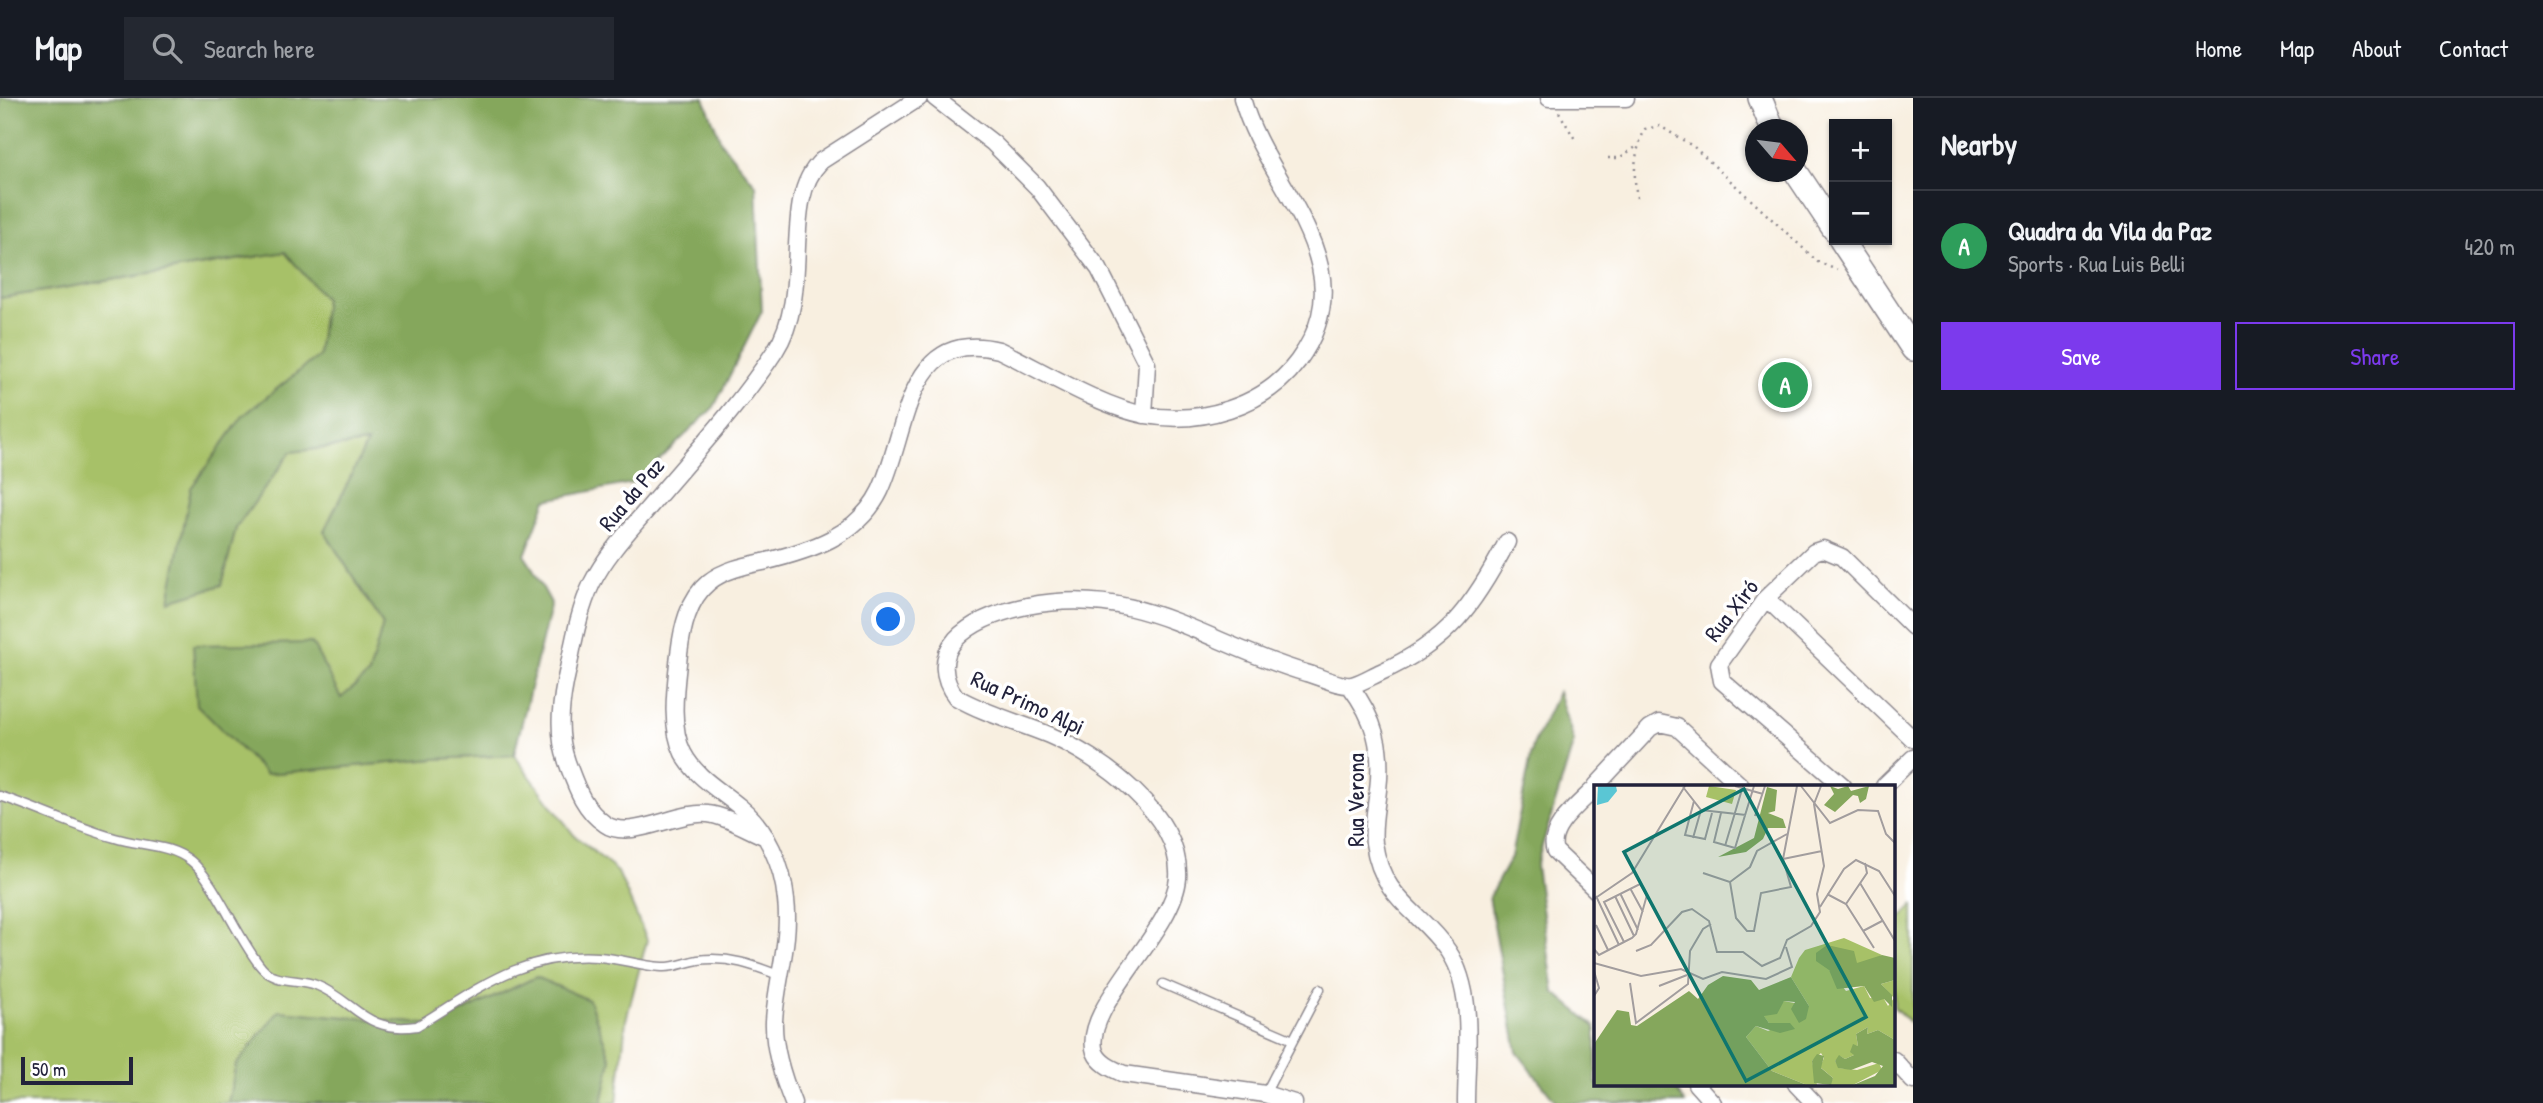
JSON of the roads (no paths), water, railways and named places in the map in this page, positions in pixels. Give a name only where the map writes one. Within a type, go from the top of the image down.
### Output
[{"type":"street","name":"Rua da Paz","points":[[766,838],[709,814],[642,827],[607,827],[593,815],[580,797],[563,750],[560,722],[563,690],[579,616],[592,583],[611,553],[720,425],[775,350],[789,323],[796,298],[801,198],[811,171],[821,161],[919,98]]},
{"type":"street","points":[[935,98],[993,143],[1037,187],[1099,269],[1147,364],[1143,415]]},
{"type":"street","points":[[793,1103],[776,1042],[774,1022],[781,976],[786,900],[766,838],[754,819],[691,766],[682,751],[677,732],[676,685],[683,627],[694,601],[708,583],[732,569],[829,542],[851,528],[868,511],[880,491],[922,375],[938,356],[955,347],[979,345],[999,350],[1101,399],[1143,415],[1202,416],[1233,408],[1264,394],[1291,371],[1310,344],[1321,319],[1324,291],[1320,265],[1308,235],[1263,151],[1242,98]]},
{"type":"street","points":[[1551,99],[1626,98]]},
{"type":"street","points":[[1759,98],[1768,119]]},
{"type":"street","points":[[1803,182],[1829,222]]},
{"type":"street","points":[[1844,245],[1913,349]]},
{"type":"street","points":[[1350,685],[1409,660],[1447,631],[1481,593],[1507,542]]},
{"type":"street","name":"Rua Xiró","points":[[1842,785],[1722,681],[1718,673],[1723,656],[1766,598],[1814,552],[1823,548],[1842,558],[1913,627]]},
{"type":"street","points":[[1766,598],[1913,739]]},
{"type":"street","name":"Rua Primo Alpi","points":[[1294,1103],[1265,1094],[1124,1074],[1106,1066],[1095,1052],[1094,1033],[1104,1007],[1154,936],[1171,904],[1178,878],[1174,848],[1156,815],[1131,789],[1089,756],[1051,736],[969,705],[956,697],[948,687],[944,673],[946,655],[955,640],[973,625],[1016,608],[1060,600],[1093,600],[1144,610],[1285,667],[1350,685]]},
{"type":"street","name":"Rua Verona","points":[[1350,685],[1368,710],[1380,759],[1374,843],[1381,872],[1396,897],[1448,950],[1460,973],[1467,1041],[1466,1103]]},
{"type":"street","points":[[1603,784],[1650,728],[1668,723],[1677,727],[1740,785]]},
{"type":"street","points":[[1885,785],[1913,758]]},
{"type":"street","points":[[1594,793],[1555,831],[1552,844],[1555,851],[1594,888]]},
{"type":"street","points":[[1896,1062],[1913,1081]]},
{"type":"street","points":[[1698,1086],[1713,1103]]},
{"type":"street","points":[[1798,1086],[1814,1103]]},
{"type":"lane","points":[[0,796],[117,839],[173,851],[192,862],[203,874],[233,926],[265,972],[287,981],[315,984],[374,1023],[404,1028],[417,1026],[494,977],[526,965],[562,957],[599,957],[663,967],[701,960],[734,959],[781,976]]},
{"type":"lane","points":[[1163,984],[1293,1040]]},
{"type":"lane","points":[[1265,1094],[1320,989]]},
{"type":"place","name":"Quadra da Vila da Paz","points":[[1785,385]]}]
